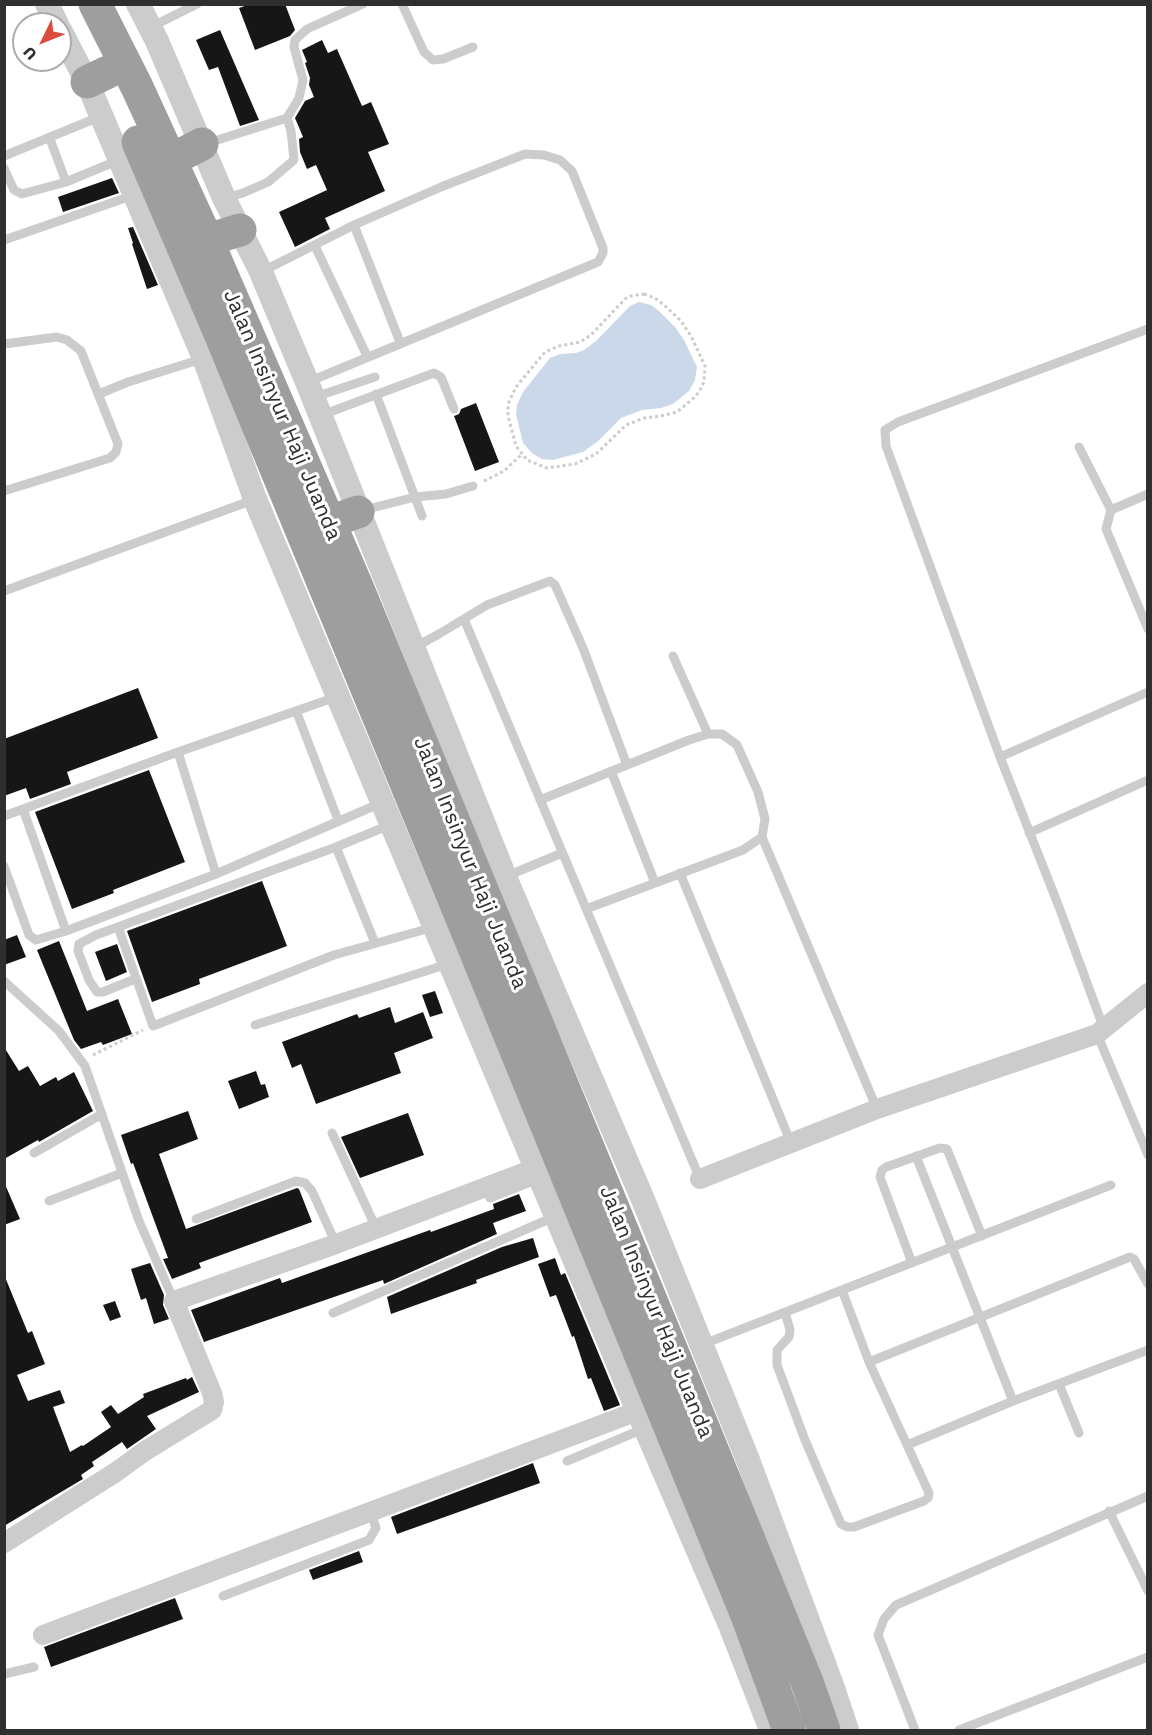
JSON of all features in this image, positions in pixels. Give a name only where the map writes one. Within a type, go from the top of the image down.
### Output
[{"type":"highway","name":"Jalan Insinyur Haji Juanda","points":[[72,4],[97,77],[219,331],[739,1621],[789,1731]]},
{"type":"highway","name":"Jalan Insinyur Haji Juanda","points":[[95,4],[137,87],[207,240],[359,512],[428,722],[734,1465],[824,1731]]},
{"type":"highway","points":[[171,160],[220,139]]},
{"type":"highway","points":[[207,240],[240,230]]},
{"type":"street","name":"Jalan Insinyur Haji Juanda","points":[[138,4],[155,25],[220,139],[240,230],[270,268],[322,395],[359,512],[419,645],[428,722],[512,873],[644,1202],[688,1351]]},
{"type":"street","name":"Jalan Insinyur Haji Juanda","points":[[72,45],[97,77],[100,117],[204,358],[255,499],[642,1420],[739,1621],[771,1731]]},
{"type":"street","points":[[700,1179],[877,1108],[1101,1031],[1148,993]]},
{"type":"street","points":[[4,1543],[116,1472],[145,1450],[212,1410],[214,1402],[212,1393],[174,1301],[376,1228],[538,1173]]},
{"type":"street","points":[[43,1635],[370,1511],[642,1420]]},
{"type":"street","name":"Jalan Insinyur Haji Juanda","points":[[734,1465],[832,1685],[847,1731]]},
{"type":"lane","points":[[155,25],[197,4]]},
{"type":"lane","points":[[220,139],[287,118],[299,98],[303,81],[294,47],[296,40],[307,29],[363,4]]},
{"type":"lane","points":[[402,4],[424,52],[433,60],[443,59],[473,47]]},
{"type":"lane","points":[[4,156],[100,117]]},
{"type":"lane","points":[[234,195],[268,182],[289,167],[294,160],[291,131],[287,118]]},
{"type":"lane","points":[[50,139],[66,182]]},
{"type":"lane","points":[[270,268],[354,225],[525,154],[544,155],[560,160],[573,171],[603,248],[598,262],[367,356],[322,395]]},
{"type":"lane","points":[[4,168],[14,190],[22,194],[66,182],[119,160]]},
{"type":"lane","points":[[4,240],[134,195]]},
{"type":"lane","points":[[354,225],[400,342]]},
{"type":"lane","points":[[315,246],[367,356]]},
{"type":"lane","points":[[1148,329],[898,422],[885,430],[886,446],[1148,1155]]},
{"type":"lane","points":[[4,344],[57,337],[67,340],[81,351],[118,444],[116,452],[110,458],[4,491]]},
{"type":"lane","points":[[99,394],[128,382],[204,358]]},
{"type":"lane","points":[[322,395],[376,394],[434,374],[441,376],[454,409]]},
{"type":"lane","points":[[322,395],[375,378]]},
{"type":"lane","points":[[376,394],[422,516]]},
{"type":"lane","points":[[1079,447],[1111,510],[1106,529],[1148,629]]},
{"type":"lane","points":[[359,512],[415,497],[446,494],[473,486]]},
{"type":"lane","points":[[1111,510],[1148,494]]},
{"type":"lane","points":[[4,591],[255,499]]},
{"type":"lane","points":[[419,645],[487,605],[550,581],[555,585],[583,648],[627,765]]},
{"type":"lane","points":[[464,619],[700,1179]]},
{"type":"lane","points":[[673,656],[708,734]]},
{"type":"lane","points":[[1000,757],[1148,692]]},
{"type":"lane","points":[[4,816],[178,752],[338,697]]},
{"type":"lane","points":[[297,712],[338,820]]},
{"type":"lane","points":[[540,800],[708,734],[722,734],[737,745],[758,792],[765,819],[762,837],[877,1108]]},
{"type":"lane","points":[[178,752],[216,874]]},
{"type":"lane","points":[[611,771],[655,883]]},
{"type":"lane","points":[[1029,832],[1148,780]]},
{"type":"lane","points":[[23,809],[66,931]]},
{"type":"lane","points":[[4,866],[6,877],[31,937],[36,940],[66,931],[216,874],[338,820],[387,813]]},
{"type":"lane","points":[[135,979],[98,992],[89,980],[77,946],[82,941],[118,927],[336,847],[387,813]]},
{"type":"lane","points":[[586,909],[743,850],[762,837]]},
{"type":"lane","points":[[336,847],[375,943]]},
{"type":"lane","points":[[512,873],[562,853]]},
{"type":"lane","points":[[680,873],[791,1143]]},
{"type":"lane","points":[[118,927],[153,1026],[334,955],[435,926]]},
{"type":"lane","points":[[255,1025],[450,963]]},
{"type":"lane","points":[[4,981],[59,1031],[85,1066],[139,1221],[174,1301]]},
{"type":"lane","points":[[34,1154],[102,1114]]},
{"type":"lane","points":[[332,1134],[376,1228]]},
{"type":"lane","points":[[912,1263],[880,1177],[882,1170],[886,1167],[940,1148],[947,1149],[982,1236]]},
{"type":"lane","points":[[916,1156],[1013,1401]]},
{"type":"lane","points":[[49,1201],[122,1173]]},
{"type":"lane","points":[[490,1198],[538,1173]]},
{"type":"lane","points":[[196,1219],[296,1181],[305,1184],[312,1191],[336,1244]]},
{"type":"lane","points":[[688,1351],[1111,1185]]},
{"type":"lane","points":[[333,1313],[556,1216]]},
{"type":"lane","points":[[869,1362],[1130,1257],[1134,1259],[1148,1284]]},
{"type":"lane","points":[[785,1312],[790,1330],[789,1337],[777,1350],[777,1365],[805,1440],[841,1524],[854,1527],[928,1498],[929,1493],[869,1362],[842,1290]]},
{"type":"lane","points":[[907,1445],[1013,1401],[1148,1350]]},
{"type":"lane","points":[[1059,1384],[1079,1433]]},
{"type":"lane","points":[[567,1461],[642,1420]]},
{"type":"lane","points":[[915,1731],[878,1635],[884,1619],[896,1605],[1148,1496]]},
{"type":"lane","points":[[223,1596],[369,1540],[376,1528],[370,1511]]},
{"type":"lane","points":[[1109,1511],[1148,1591]]},
{"type":"lane","points":[[959,1731],[1148,1657]]},
{"type":"lane","points":[[4,1674],[34,1667]]},
{"type":"path","points":[[638,294],[655,298],[681,321],[703,358],[705,374],[700,390],[684,407],[669,415],[635,420],[618,432],[596,454],[575,464],[547,468],[533,464],[521,455],[513,436],[508,416],[508,404],[516,387],[545,352],[559,345],[580,342],[591,334],[625,299],[638,294]]},
{"type":"path","points":[[473,486],[504,471],[521,455]]},
{"type":"path","points":[[85,1066],[90,1058],[99,1051],[153,1026]]},
{"type":"water","points":[[639,302],[651,305],[659,311],[684,340],[697,367],[695,380],[689,391],[673,404],[642,410],[621,418],[598,441],[583,452],[553,460],[542,459],[532,453],[523,443],[516,414],[523,392],[550,358],[584,350],[630,306]]},
{"type":"building","points":[[250,4],[285,4],[295,30],[290,36],[255,50],[239,8]]},
{"type":"building","points":[[220,30],[259,120],[240,126],[218,67],[209,70],[196,40]]},
{"type":"building","points":[[322,40],[328,53],[337,49],[362,106],[371,102],[389,144],[368,152],[385,191],[325,218],[330,229],[295,247],[279,212],[327,190],[316,165],[307,169],[300,152],[299,139],[303,137],[295,118],[305,101],[314,97],[309,85],[310,78],[305,63],[307,62],[302,50]]},
{"type":"building","points":[[112,178],[119,193],[63,212],[58,197]]},
{"type":"building","points":[[133,227],[158,285],[147,289],[128,228]]},
{"type":"building","points":[[476,403],[499,462],[475,471],[454,416],[459,414],[461,409]]},
{"type":"building","points":[[138,688],[158,738],[67,772],[71,784],[30,799],[26,788],[4,796],[4,739]]},
{"type":"building","points":[[149,770],[185,862],[72,909],[35,812]]},
{"type":"building","points":[[262,881],[287,946],[199,979],[200,984],[152,1002],[127,931]]},
{"type":"building","points":[[17,935],[26,957],[4,965],[4,940]]},
{"type":"building","points":[[59,941],[87,1011],[118,999],[132,1034],[103,1045],[101,1042],[81,1049],[74,1040],[37,950]]},
{"type":"building","points":[[117,944],[127,972],[106,981],[95,952]]},
{"type":"building","points":[[435,991],[443,1013],[430,1017],[422,995]]},
{"type":"building","points":[[390,1007],[395,1023],[423,1012],[433,1038],[394,1053],[401,1073],[316,1104],[301,1064],[292,1068],[282,1042],[357,1014],[359,1018]]},
{"type":"building","points":[[4,1047],[19,1071],[28,1066],[40,1086],[56,1077],[58,1081],[74,1072],[93,1111],[4,1159]]},
{"type":"building","points":[[256,1071],[261,1085],[265,1084],[269,1097],[239,1109],[228,1081]]},
{"type":"building","points":[[188,1111],[198,1139],[159,1154],[186,1229],[297,1188],[312,1222],[199,1263],[201,1268],[172,1279],[163,1259],[168,1258],[121,1135]]},
{"type":"building","points":[[408,1113],[424,1155],[360,1178],[341,1137]]},
{"type":"building","points":[[4,1182],[20,1219],[4,1225]]},
{"type":"building","points":[[519,1194],[526,1211],[493,1223],[497,1234],[384,1284],[383,1280],[204,1342],[191,1310],[280,1278],[282,1283],[430,1230],[431,1232],[494,1209],[493,1204]]},
{"type":"building","points":[[533,1238],[539,1257],[476,1280],[477,1283],[391,1314],[387,1297],[502,1247]]},
{"type":"building","points":[[555,1258],[561,1275],[565,1273],[620,1405],[604,1411],[591,1378],[588,1379],[574,1336],[572,1337],[556,1295],[550,1297],[538,1264]]},
{"type":"building","points":[[150,1263],[164,1295],[163,1305],[169,1319],[154,1324],[146,1298],[141,1300],[131,1269]]},
{"type":"building","points":[[5,1277],[28,1333],[32,1331],[45,1364],[17,1375],[28,1401],[60,1390],[65,1403],[53,1407],[70,1452],[111,1427],[101,1412],[111,1405],[118,1414],[144,1397],[143,1394],[192,1377],[199,1392],[147,1416],[156,1429],[127,1449],[122,1442],[92,1462],[94,1466],[81,1475],[83,1479],[4,1526]]},
{"type":"building","points":[[115,1301],[121,1317],[110,1321],[103,1305]]},
{"type":"building","points":[[533,1463],[540,1483],[397,1534],[391,1517]]},
{"type":"building","points":[[359,1551],[363,1562],[313,1580],[309,1570]]},
{"type":"building","points":[[175,1598],[183,1619],[51,1667],[44,1647]]}]
